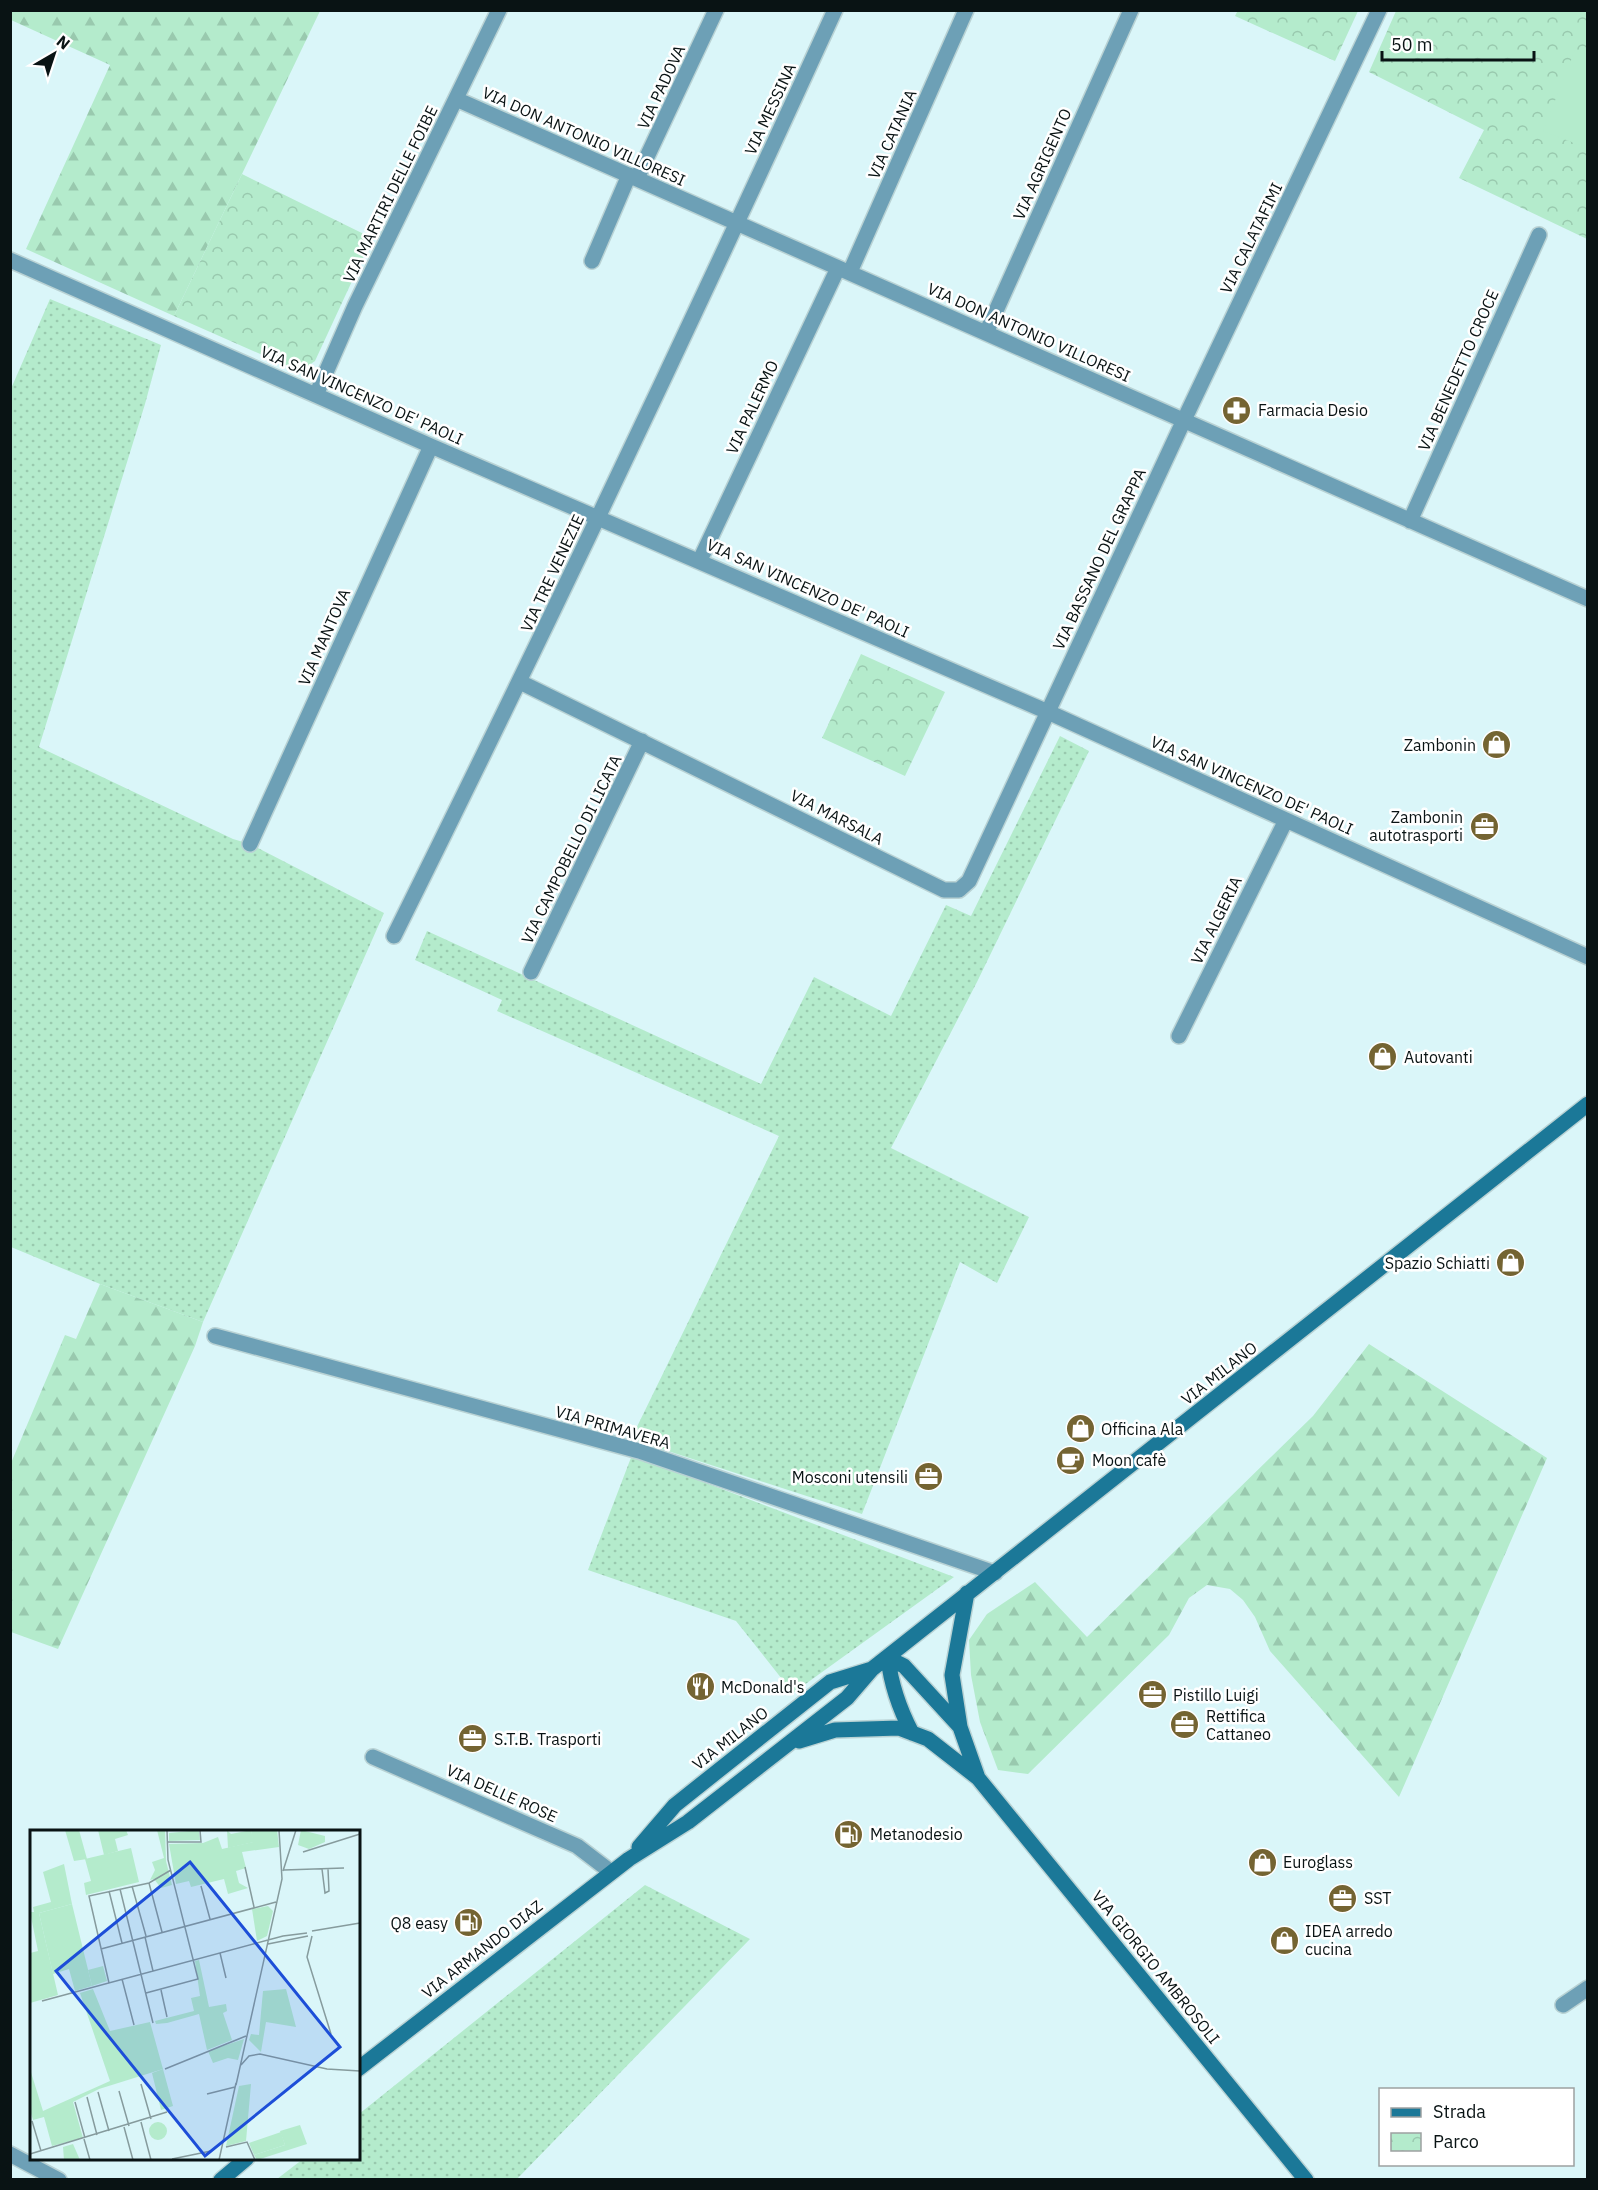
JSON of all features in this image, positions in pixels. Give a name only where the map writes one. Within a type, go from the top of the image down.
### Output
[{"type":"main road","name":"VIA MILANO","points":[[688,1822],[846,1698],[872,1669],[967,1593],[1587,1104]]},
{"type":"main road","name":"VIA GIORGIO AMBROSOLI","points":[[967,1593],[952,1675],[960,1727],[978,1778]]},
{"type":"main road","name":"VIA GIORGIO AMBROSOLI","points":[[888,1658],[904,1666],[960,1727]]},
{"type":"main road","points":[[888,1658],[894,1693],[912,1733]]},
{"type":"main road","name":"VIA MILANO","points":[[675,1805],[830,1682],[872,1669]]},
{"type":"main road","name":"VIA GIORGIO AMBROSOLI","points":[[783,1748],[819,1733],[835,1730],[899,1728],[928,1739],[978,1778],[1306,2180]]},
{"type":"main road","name":"VIA ARMANDO DIAZ","points":[[628,1859],[675,1805]]},
{"type":"main road","name":"VIA ARMANDO DIAZ","points":[[360,2067],[628,1859],[688,1822]]},
{"type":"main road","points":[[221,2180],[245,2160]]},
{"type":"street","name":"VIA MARTIRI DELLE FOIBE","points":[[316,394],[499,10]]},
{"type":"street","name":"VIA PADOVA","points":[[592,261],[716,10]]},
{"type":"street","name":"VIA MESSINA","points":[[738,223],[835,10]]},
{"type":"street","name":"VIA CATANIA","points":[[844,270],[966,10]]},
{"type":"street","name":"VIA AGRIGENTO","points":[[986,333],[1131,10]]},
{"type":"street","name":"VIA CALATAFIMI","points":[[1184,420],[1379,10]]},
{"type":"street","name":"VIA DON ANTONIO VILLORESI","points":[[456,99],[1587,599]]},
{"type":"street","name":"VIA TRE VENEZIE","points":[[394,936],[520,682],[738,223]]},
{"type":"street","name":"VIA BENEDETTO CROCE","points":[[1410,520],[1539,235]]},
{"type":"street","name":"VIA SAN VINCENZO DE' PAOLI","points":[[10,260],[431,446],[598,516],[1048,712],[1587,957]]},
{"type":"street","name":"VIA PALERMO","points":[[700,560],[844,270]]},
{"type":"street","name":"VIA BASSANO DEL GRAPPA","points":[[1048,712],[1184,420]]},
{"type":"street","name":"VIA MANTOVA","points":[[250,844],[431,446]]},
{"type":"street","name":"VIA MARSALA","points":[[520,682],[944,890],[959,890],[969,881],[1048,712]]},
{"type":"street","name":"VIA CAMPOBELLO DI LICATA","points":[[531,972],[642,741]]},
{"type":"street","name":"VIA ALGERIA","points":[[1179,1036],[1286,820]]},
{"type":"street","name":"VIA PRIMAVERA","points":[[215,1336],[639,1451],[995,1573]]},
{"type":"street","name":"VIA DELLE ROSE","points":[[373,1757],[577,1846],[612,1872]]},
{"type":"street","points":[[1563,2005],[1587,1988]]},
{"type":"street","points":[[10,2154],[59,2180]]},
{"type":"green space","points":[[11,10],[320,11],[174,316],[26,249],[110,65],[11,20]]},
{"type":"green space","points":[[1238,10],[1358,11],[1335,61],[1235,16]]},
{"type":"green space","points":[[1396,11],[1587,11],[1587,239],[1459,178],[1484,130],[1369,72]]},
{"type":"green space","points":[[1575,50],[1587,55],[1587,148],[1543,131]]},
{"type":"green space","points":[[242,174],[372,238],[315,361],[305,368],[292,368],[174,316]]},
{"type":"green space","points":[[50,299],[161,345],[145,404],[39,747],[233,839],[250,844],[384,913],[203,1322],[100,1284],[11,1247],[10,391]]},
{"type":"green space","points":[[861,654],[945,692],[905,776],[822,738]]},
{"type":"green space","points":[[1060,736],[1089,751],[977,982],[891,1148],[1029,1217],[997,1283],[960,1262],[862,1514],[631,1439],[779,1136],[497,1011],[502,1000],[415,960],[427,931],[761,1084],[814,977],[891,1016],[946,905],[971,916]]},
{"type":"green space","points":[[100,1284],[203,1322],[195,1346],[58,1649],[11,1632],[11,1463],[65,1335],[76,1339]]},
{"type":"green space","points":[[1369,1344],[1547,1458],[1399,1797],[1270,1651],[1255,1617],[1243,1600],[1230,1589],[1207,1585],[1189,1598],[1169,1635],[1028,1774],[998,1770],[980,1722],[971,1675],[969,1640],[987,1614],[1035,1582],[1087,1637],[1313,1416]]},
{"type":"green space","points":[[632,1455],[954,1577],[793,1693],[736,1621],[588,1570]]},
{"type":"green space","points":[[645,1885],[750,1939],[517,2179],[277,2179],[302,2160],[360,2160],[360,2113]]},
{"type":"place","name":"Farmacia Desio","points":[[1237,410]]},
{"type":"place","name":"Zambonin","points":[[1497,745]]},
{"type":"place","name":"Zambonin autotrasporti","points":[[1484,826]]},
{"type":"place","name":"Autovanti","points":[[1383,1057]]},
{"type":"place","name":"Spazio Schiatti","points":[[1511,1263]]},
{"type":"place","name":"Officina Ala","points":[[1080,1429]]},
{"type":"place","name":"Moon cafè","points":[[1071,1460]]},
{"type":"place","name":"Mosconi utensili","points":[[929,1477]]},
{"type":"place","name":"McDonald's","points":[[700,1687]]},
{"type":"place","name":"Pistillo Luigi","points":[[1152,1695]]},
{"type":"place","name":"Rettifica Cattaneo","points":[[1185,1725]]},
{"type":"place","name":"S.T.B. Trasporti","points":[[473,1739]]},
{"type":"place","name":"Metanodesio","points":[[849,1834]]},
{"type":"place","name":"Euroglass","points":[[1262,1862]]},
{"type":"place","name":"SST","points":[[1343,1898]]},
{"type":"place","name":"Q8 easy","points":[[469,1923]]},
{"type":"place","name":"IDEA arredo cucina","points":[[1284,1940]]}]
